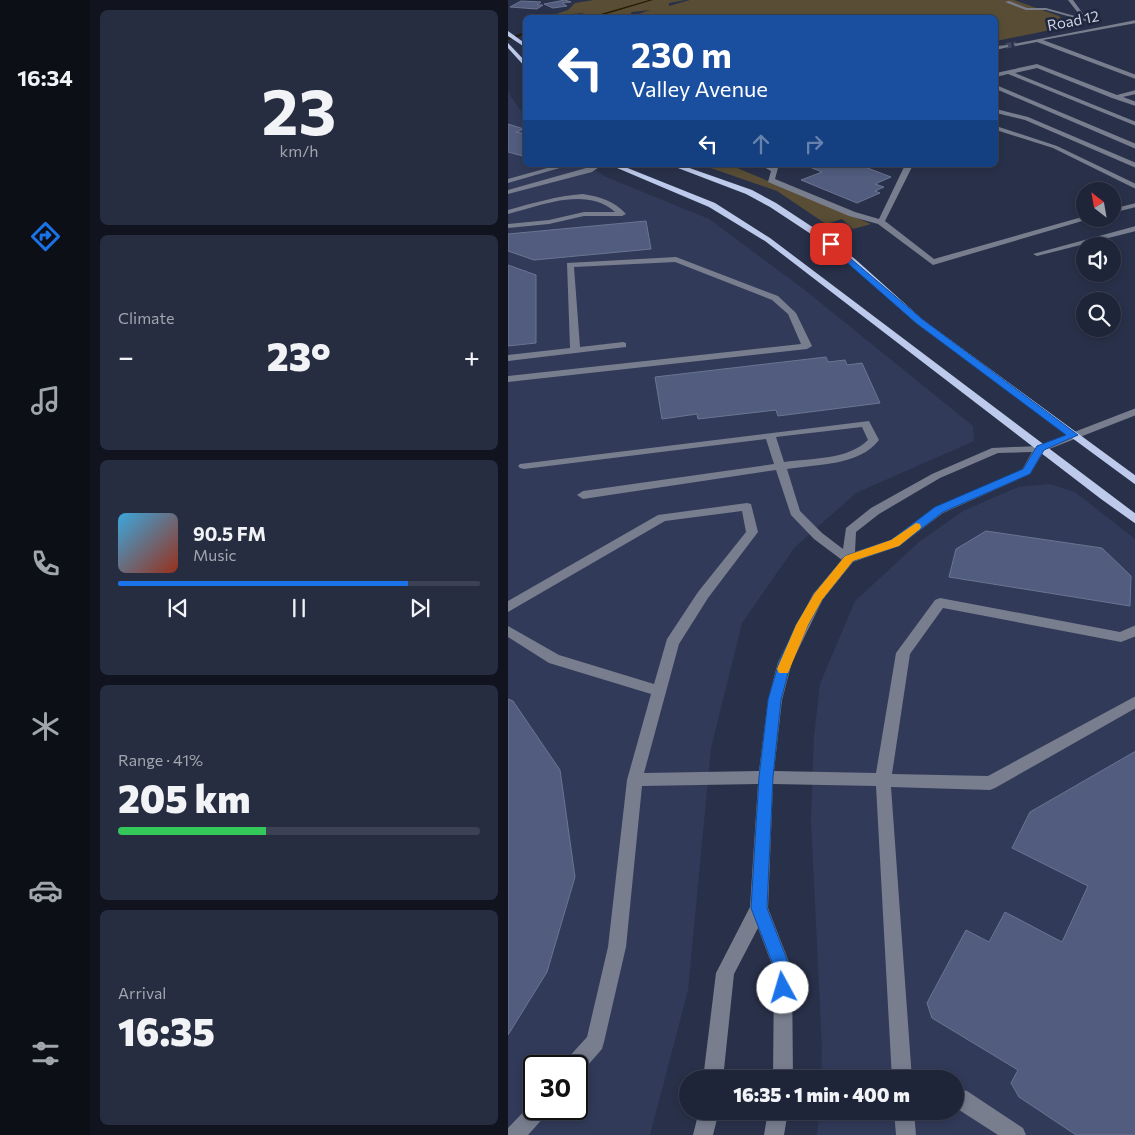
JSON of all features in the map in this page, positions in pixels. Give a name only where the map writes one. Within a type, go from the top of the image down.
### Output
[{"type":"main road","points":[[508,33],[523,44]]},
{"type":"main road","points":[[510,47],[523,62]]},
{"type":"main road","points":[[618,167],[643,179],[723,210],[750,227],[1136,520]]},
{"type":"main road","points":[[680,167],[749,192],[773,205],[820,236],[852,261],[919,321],[1136,482]]},
{"type":"street","points":[[1070,0],[1091,27],[1089,30]]},
{"type":"street","points":[[1007,2],[1026,9],[1040,8],[1087,21]]},
{"type":"street","points":[[1056,12],[1078,10]]},
{"type":"street","name":"Road 12","points":[[1016,44],[1136,21]]},
{"type":"street","points":[[1037,40],[1136,77]]},
{"type":"street","points":[[1049,45],[1064,42]]},
{"type":"street","points":[[998,48],[1006,46]]},
{"type":"street","points":[[998,74],[1038,66],[1136,104]]},
{"type":"street","points":[[1008,72],[1136,124]]},
{"type":"street","points":[[998,87],[1136,147]]},
{"type":"street","points":[[1070,108],[1136,92]]},
{"type":"street","points":[[1045,114],[1063,109]]},
{"type":"street","points":[[998,112],[1026,118],[1136,166]]},
{"type":"street","points":[[1026,118],[1036,116]]},
{"type":"street","points":[[998,129],[1055,147],[1136,188]]},
{"type":"street","points":[[508,181],[559,167]]},
{"type":"street","points":[[508,192],[594,167]]},
{"type":"street","points":[[768,167],[775,170],[771,180],[852,214],[881,222],[933,262],[1076,222]]},
{"type":"street","points":[[881,222],[908,167]]},
{"type":"street","points":[[508,212],[564,198],[582,196],[594,197],[613,204],[622,214],[584,214],[550,222],[508,226]]},
{"type":"street","points":[[1121,209],[1136,205]]},
{"type":"street","points":[[1037,254],[1136,228]]},
{"type":"street","points":[[508,379],[807,346],[792,311],[785,304],[775,298],[676,259],[570,265],[576,350]]},
{"type":"street","points":[[508,358],[624,345]]},
{"type":"street","points":[[849,559],[850,531],[875,511],[936,476],[996,450],[1040,448],[1136,411]]},
{"type":"street","points":[[524,466],[865,423],[874,440],[866,448],[850,456],[583,495]]},
{"type":"street","points":[[770,435],[795,512],[818,536],[849,559]]},
{"type":"street","points":[[783,1070],[783,970],[759,908],[766,777],[775,700],[785,662],[818,597],[849,559],[895,543],[939,510],[1026,472],[1040,448]]},
{"type":"street","points":[[508,607],[662,518],[747,507],[752,532],[703,595],[672,643],[635,780],[617,948],[595,1042],[584,1055]]},
{"type":"street","points":[[901,1070],[883,780],[904,653],[940,603],[1121,637],[1136,630]]},
{"type":"street","points":[[508,631],[554,660],[659,691]]},
{"type":"street","points":[[635,780],[766,777],[990,783],[1136,701]]},
{"type":"street","points":[[713,1070],[725,973],[759,908]]},
{"type":"street","points":[[964,1101],[1016,1135]]},
{"type":"street","points":[[515,1135],[528,1120]]},
{"type":"street","points":[[703,1135],[707,1120]]},
{"type":"street","points":[[774,1135],[776,1120]]},
{"type":"street","points":[[905,1120],[906,1135]]},
{"type":"shaded area","points":[[594,0],[685,0],[669,3],[669,6],[690,0],[1014,0],[1059,16],[1070,26],[998,41],[998,15],[636,15],[650,10],[632,12],[630,15],[584,15],[583,13],[553,15],[568,10],[575,3]]},
{"type":"shaded area","points":[[508,90],[523,113],[523,167],[591,167],[606,177],[709,219],[806,291],[973,426],[974,441],[856,493],[795,547],[742,623],[711,748],[688,990],[650,1135],[508,1135]]},
{"type":"shaded area","points":[[708,167],[735,167],[871,224],[853,229],[842,219],[826,224],[777,191]]},
{"type":"shaded area","points":[[1050,484],[1075,492],[1135,539],[1135,1135],[817,1135],[819,1120],[964,1120],[964,1070],[821,1070],[822,1048],[811,819],[814,737],[820,684],[855,601],[919,542],[963,511],[1018,487]]},
{"type":"building","points":[[565,0],[571,2],[562,3],[567,6],[553,8],[544,4]]},
{"type":"building","points":[[521,1],[541,2],[537,5],[543,5],[537,9],[510,7]]},
{"type":"building","points":[[508,124],[523,129],[516,132],[523,133],[523,156],[508,152]]},
{"type":"building","points":[[810,167],[865,167],[891,177],[875,184],[884,187],[875,191],[880,193],[857,203],[801,180],[822,172]]},
{"type":"building","points":[[646,221],[651,249],[534,260],[508,251],[508,234]]},
{"type":"building","points":[[508,265],[536,275],[536,343],[508,346]]},
{"type":"building","points":[[826,357],[828,362],[845,360],[847,365],[862,363],[880,403],[778,416],[776,410],[698,419],[697,414],[662,419],[655,377]]},
{"type":"building","points":[[986,531],[1102,548],[1131,576],[1130,606],[949,577],[956,549]]},
{"type":"building","points":[[508,699],[513,701],[560,770],[575,877],[547,972],[508,1035]]},
{"type":"building","points":[[1136,751],[1136,1135],[1076,1135],[1019,1097],[1011,1083],[1018,1070],[932,1018],[927,1003],[966,930],[989,942],[1005,912],[1062,942],[1088,886],[1012,848],[1030,812]]},
{"type":"waterway","points":[[599,15],[652,0]]},
{"type":"waterway","points":[[508,39],[523,34]]},
{"type":"tunnel","points":[[1006,46],[1016,44]]},
{"type":"slow traffic","points":[[783,669],[802,625],[818,597],[837,571],[849,559],[895,543],[916,527]]},
{"type":"route","points":[[783,988],[783,970],[759,908],[766,777],[775,700],[785,662],[802,625],[818,597],[837,571],[849,559],[895,543],[939,510],[990,486],[1026,472],[1040,448],[1074,435],[919,321],[831,244]]}]
